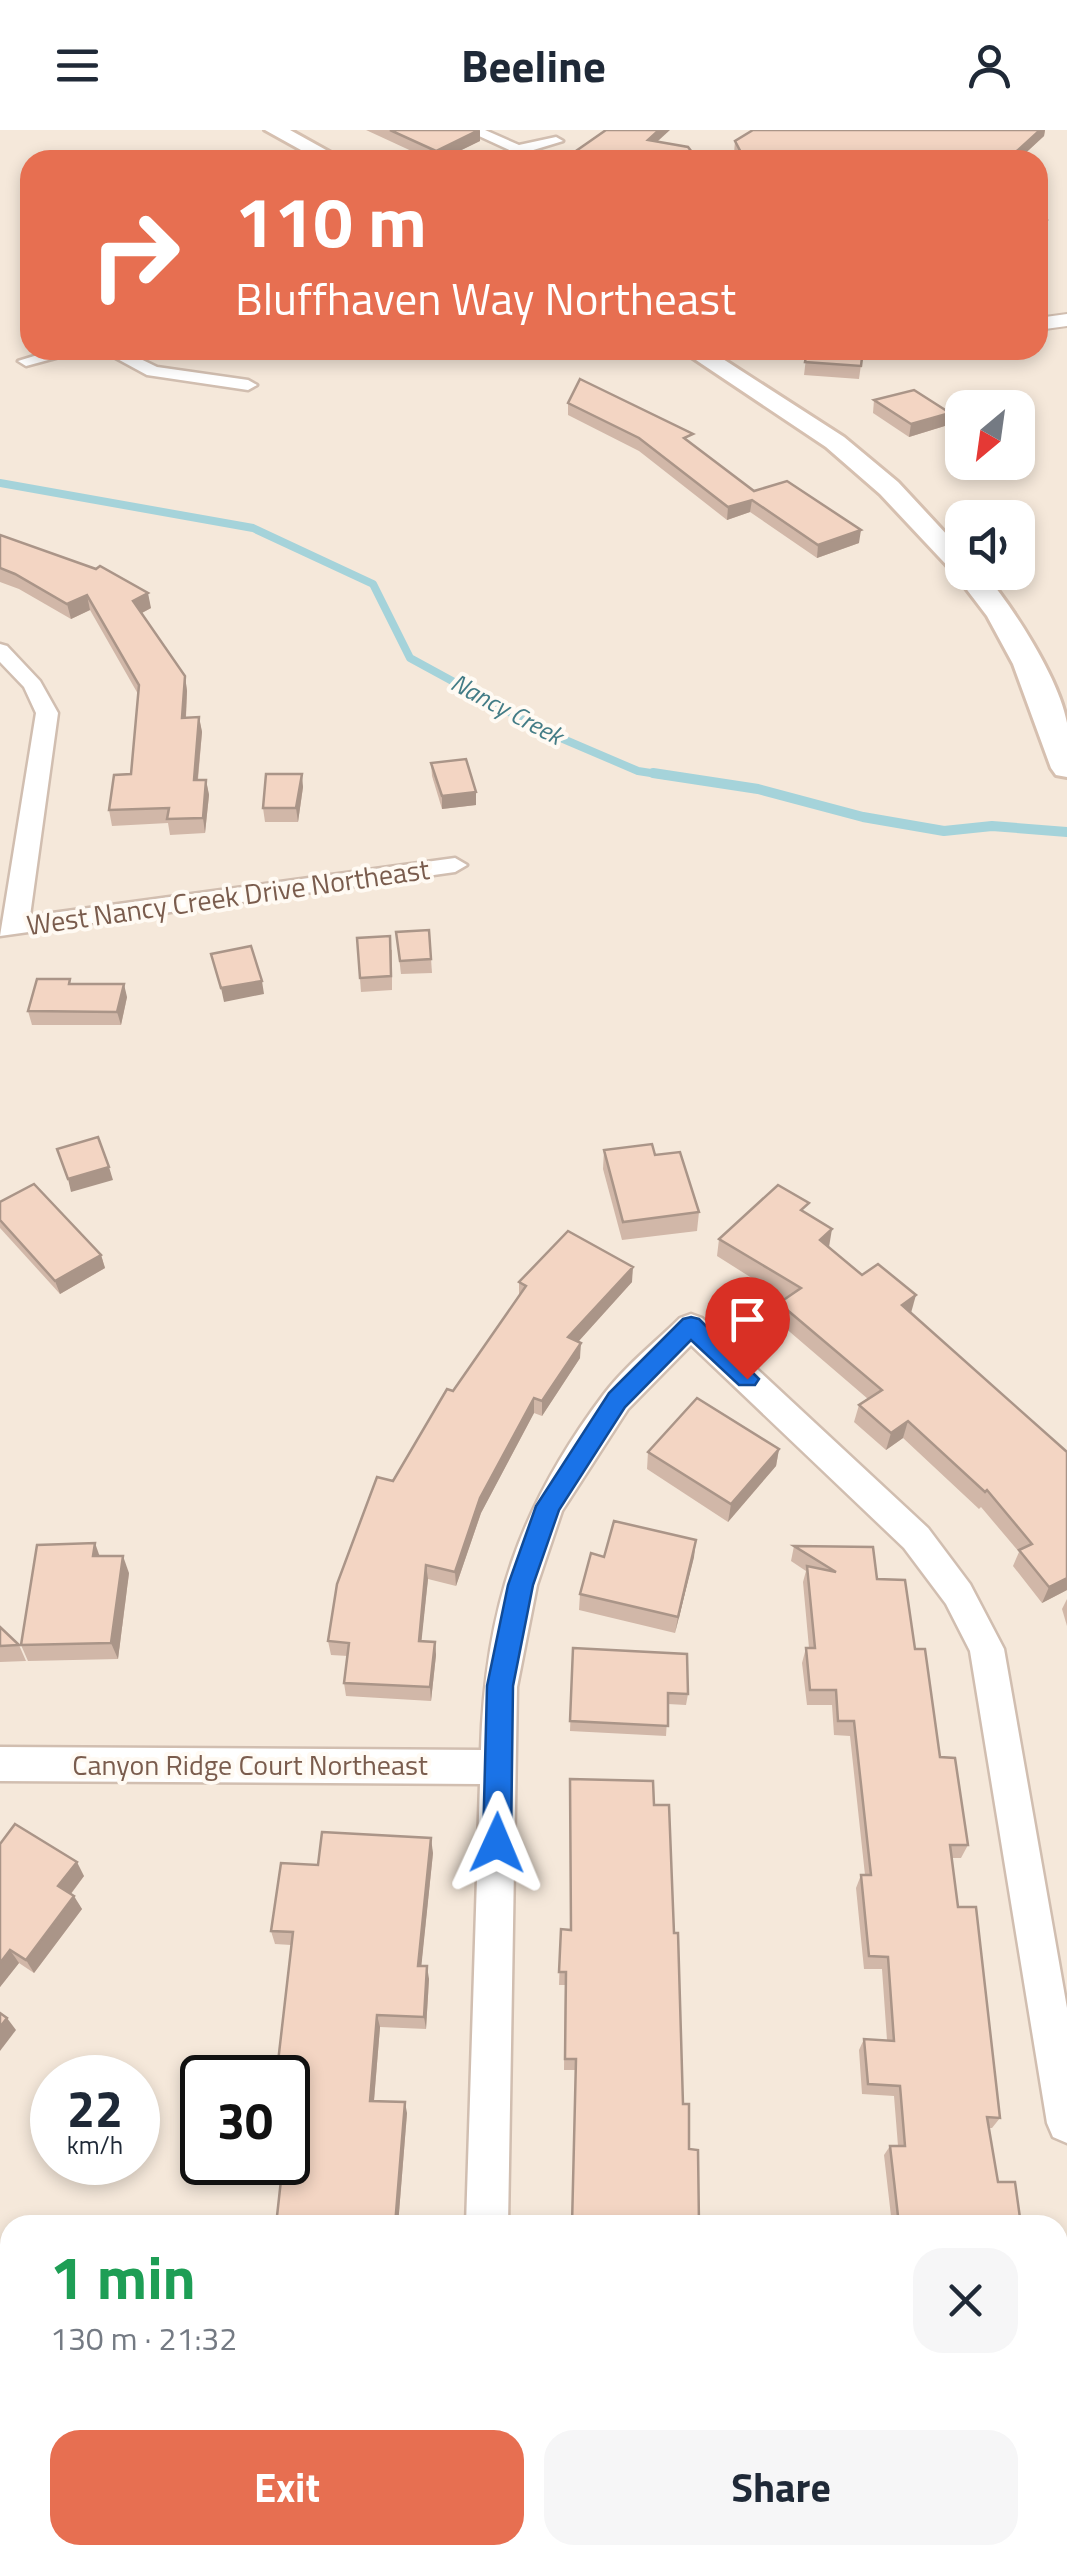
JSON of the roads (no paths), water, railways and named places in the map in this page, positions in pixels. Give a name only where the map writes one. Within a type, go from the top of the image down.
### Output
[{"type":"main road","points":[[275,130],[314,150]]},
{"type":"main road","points":[[708,360],[835,442],[889,488],[945,549]]},
{"type":"main road","points":[[983,590],[1038,684],[1067,768]]},
{"type":"street","points":[[472,130],[514,150]]},
{"type":"street","points":[[532,150],[556,141]]},
{"type":"street","points":[[129,360],[153,372],[248,385]]},
{"type":"street","points":[[0,650],[33,685],[47,713],[8,927]]},
{"type":"street","name":"West Nancy Creek Drive Northeast","points":[[8,927],[455,865]]},
{"type":"street","points":[[486,2215],[500,1686],[520,1585],[548,1506],[617,1400],[691,1326],[916,1538],[958,1594],[987,1649],[1067,2123]]},
{"type":"street","name":"Canyon Ridge Court Northeast","points":[[0,1764],[499,1767]]},
{"type":"waterway","name":"Nancy Creek","points":[[0,483],[253,528],[373,584],[410,658],[542,730],[638,771],[670,776]]},
{"type":"waterway","name":"Nancy Creek","points":[[653,773],[758,789],[863,817],[944,831],[992,826],[1067,832]]}]
